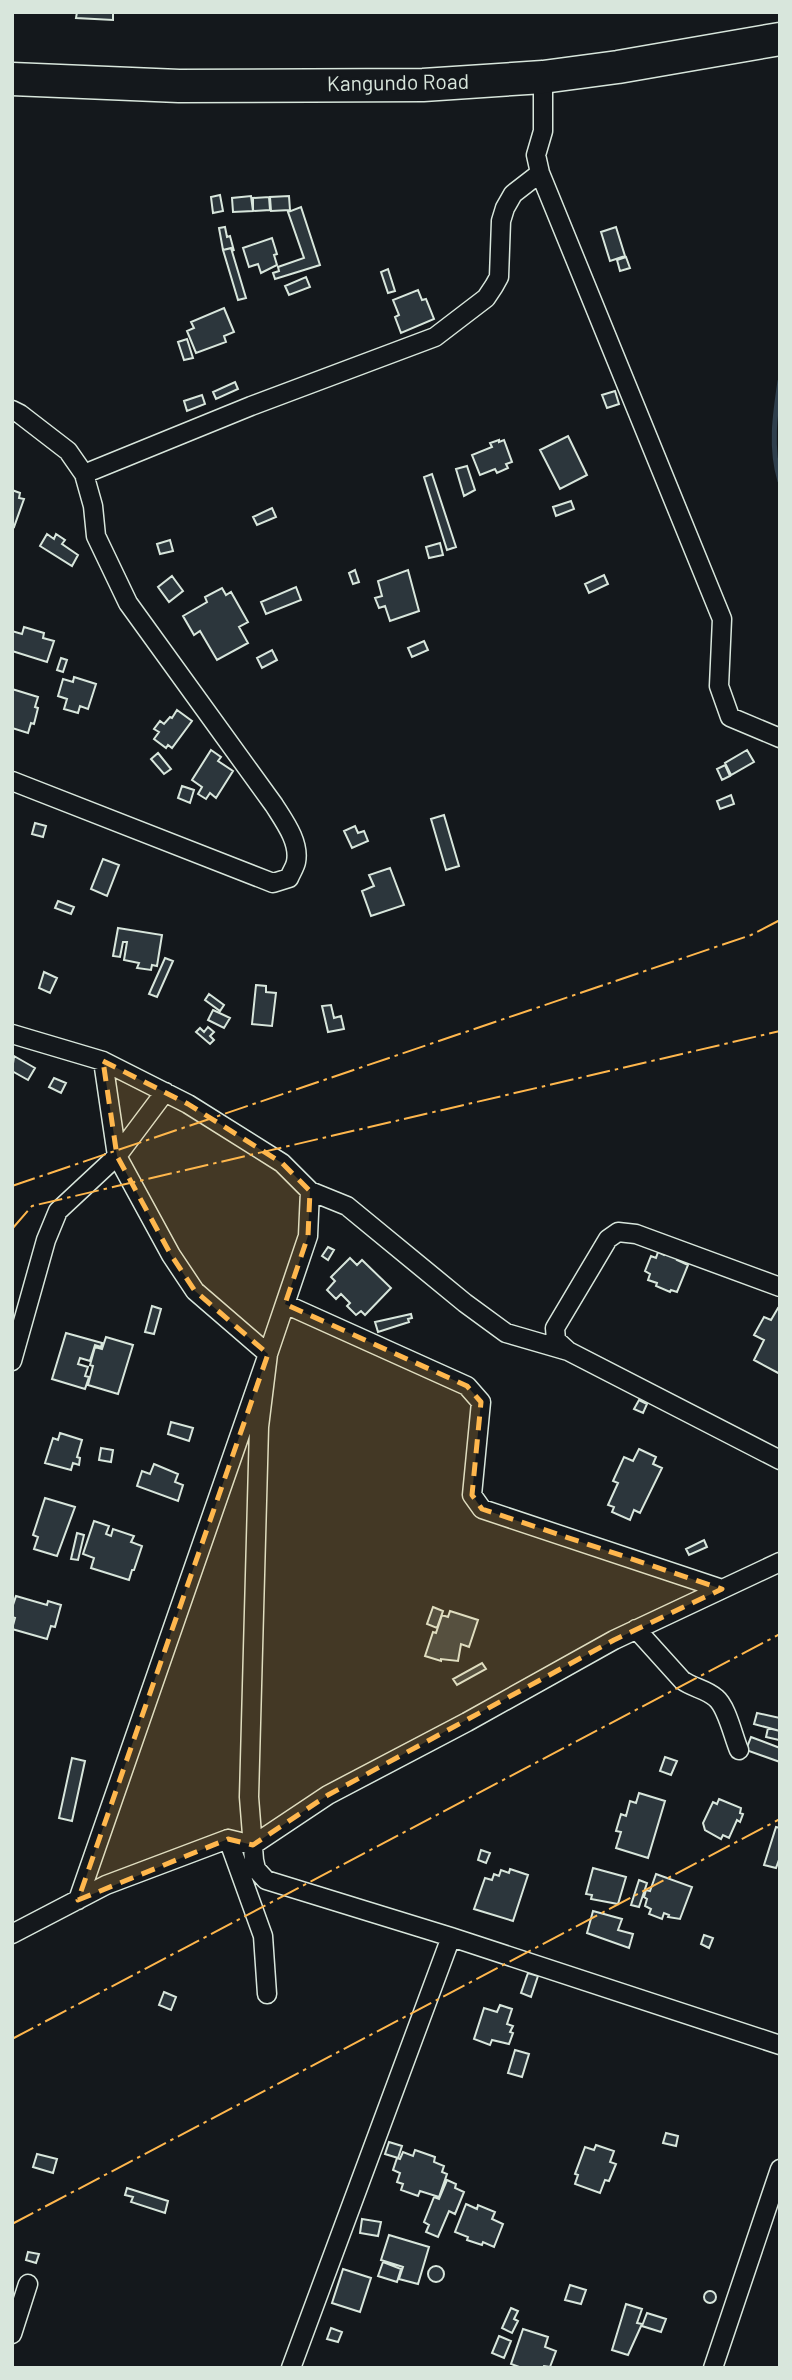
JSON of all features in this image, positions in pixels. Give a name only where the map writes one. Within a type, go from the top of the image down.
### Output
[{"type":"highway","name":"Kangundo Road","points":[[12,79],[179,86],[396,85],[543,77],[780,39]]},
{"type":"street","points":[[543,77],[543,131],[536,155],[541,173],[722,619],[719,686],[730,717],[780,738]]},
{"type":"street","points":[[84,474],[251,406],[435,337],[486,298],[494,286],[499,276],[501,221],[505,208],[513,194],[541,173]]},
{"type":"street","points":[[12,410],[68,451],[84,474],[93,506],[96,536],[128,603],[289,828],[296,862],[289,878],[273,883],[12,781]]},
{"type":"street","points":[[12,1034],[103,1061],[188,1104],[282,1163],[310,1191],[347,1206],[465,1303],[506,1333],[568,1351],[780,1460]]},
{"type":"street","points":[[103,1061],[117,1156],[171,1255],[195,1291],[268,1354]]},
{"type":"street","points":[[12,1361],[58,1211],[117,1156],[165,1092]]},
{"type":"street","points":[[78,1900],[308,1236],[310,1191]]},
{"type":"street","points":[[568,1351],[556,1340],[555,1328],[608,1239],[618,1232],[636,1234],[780,1287]]},
{"type":"street","points":[[285,1304],[467,1386],[481,1402],[472,1495],[482,1509],[722,1589]]},
{"type":"street","points":[[268,1354],[259,1427],[249,1797],[256,1869],[266,1880],[451,1937],[780,2045]]},
{"type":"street","points":[[12,1934],[106,1885],[228,1839],[253,1845],[328,1795],[636,1629],[780,1562]]},
{"type":"street","points":[[636,1629],[682,1680],[719,1700],[739,1750]]},
{"type":"street","points":[[228,1839],[263,1936],[267,1994]]},
{"type":"street","points":[[291,2368],[451,1937]]},
{"type":"street","points":[[713,2368],[778,2176]]},
{"type":"street","points":[[12,2334],[28,2284]]},
{"type":"highlighted area","points":[[103,1061],[188,1104],[282,1163],[310,1191],[308,1236],[285,1304],[467,1386],[481,1402],[472,1495],[482,1509],[722,1589],[614,1640],[328,1795],[253,1845],[228,1839],[78,1900],[268,1354],[195,1291],[171,1255],[117,1156]]},
{"type":"building","points":[[77,12],[113,12],[113,20],[76,18]]},
{"type":"building","points":[[220,195],[223,211],[213,213],[211,197]]},
{"type":"building","points":[[251,196],[253,211],[233,212],[232,198]]},
{"type":"building","points":[[289,196],[290,210],[271,211],[270,197]]},
{"type":"building","points":[[269,197],[270,210],[253,211],[253,198]]},
{"type":"building","points":[[301,207],[320,265],[275,279],[273,273],[279,271],[278,267],[304,258],[288,212]]},
{"type":"building","points":[[225,227],[234,251],[232,248],[223,250],[219,228]]},
{"type":"building","points":[[616,227],[625,256],[610,261],[601,232]]},
{"type":"building","points":[[272,238],[277,265],[261,273],[258,264],[249,267],[243,248]]},
{"type":"building","points":[[231,248],[246,298],[238,300],[223,250]]},
{"type":"building","points":[[626,257],[630,268],[620,271],[617,260]]},
{"type":"building","points":[[388,269],[395,291],[388,293],[381,272]]},
{"type":"building","points":[[306,277],[310,287],[289,295],[285,286]]},
{"type":"building","points":[[418,290],[422,300],[426,299],[434,319],[401,333],[395,317],[399,315],[393,300]]},
{"type":"building","points":[[224,308],[234,332],[224,336],[226,342],[196,353],[187,331],[194,328],[191,322]]},
{"type":"building","points":[[187,339],[193,358],[184,360],[178,342]]},
{"type":"building","points":[[235,382],[238,389],[216,399],[213,392]]},
{"type":"building","points":[[615,391],[619,404],[607,408],[602,395]]},
{"type":"building","points":[[202,395],[205,404],[187,411],[184,401]]},
{"type":"building","points":[[568,436],[587,475],[560,489],[540,450]]},
{"type":"building","points":[[504,440],[512,462],[506,464],[508,468],[497,473],[495,469],[480,475],[472,455],[492,447],[490,443]]},
{"type":"building","points":[[467,466],[475,490],[464,496],[456,469]]},
{"type":"building","points":[[432,474],[456,547],[447,550],[424,477]]},
{"type":"building","points":[[12,490],[20,493],[19,498],[24,499],[14,527],[12,526]]},
{"type":"building","points":[[571,501],[574,509],[556,516],[553,507]]},
{"type":"building","points":[[272,508],[276,517],[257,525],[253,517]]},
{"type":"building","points":[[47,534],[54,539],[56,534],[65,540],[62,544],[78,555],[72,566],[40,546]]},
{"type":"building","points":[[170,540],[173,551],[160,554],[157,544]]},
{"type":"building","points":[[440,543],[443,555],[429,558],[426,547]]},
{"type":"building","points":[[355,570],[359,582],[353,584],[349,573]]},
{"type":"building","points":[[408,570],[419,611],[390,621],[385,606],[379,608],[375,598],[382,596],[378,581]]},
{"type":"building","points":[[604,575],[608,584],[589,593],[585,584]]},
{"type":"building","points":[[172,576],[183,591],[169,602],[158,587]]},
{"type":"building","points":[[296,587],[301,600],[266,614],[261,602]]},
{"type":"building","points":[[222,588],[226,595],[231,592],[248,622],[239,627],[248,643],[217,660],[200,631],[194,635],[183,616],[207,602],[205,597]]},
{"type":"building","points":[[24,627],[44,633],[43,638],[54,641],[47,662],[12,651],[12,631],[22,634]]},
{"type":"building","points":[[424,641],[428,650],[412,657],[408,648]]},
{"type":"building","points":[[272,650],[277,660],[262,668],[257,658]]},
{"type":"building","points":[[61,658],[67,660],[63,672],[57,670]]},
{"type":"building","points":[[74,677],[96,684],[88,709],[80,706],[78,713],[64,709],[67,699],[58,696],[63,679],[73,682]]},
{"type":"building","points":[[12,689],[38,697],[34,724],[31,723],[28,733],[12,728]]},
{"type":"building","points":[[177,710],[192,721],[172,748],[168,745],[166,748],[154,739],[159,732],[154,729],[160,721],[164,724],[172,718]]},
{"type":"building","points":[[211,750],[221,757],[218,761],[233,771],[216,798],[210,793],[206,799],[198,794],[202,787],[192,780]]},
{"type":"building","points":[[747,750],[754,762],[731,775],[725,763]]},
{"type":"building","points":[[158,753],[171,769],[164,774],[151,759]]},
{"type":"building","points":[[725,765],[730,776],[722,780],[717,769]]},
{"type":"building","points":[[182,786],[194,790],[190,803],[178,798]]},
{"type":"building","points":[[731,795],[734,804],[720,809],[717,801]]},
{"type":"building","points":[[444,815],[459,866],[446,870],[431,819]]},
{"type":"building","points":[[35,823],[46,826],[43,837],[32,834]]},
{"type":"building","points":[[355,826],[358,833],[364,831],[368,841],[352,848],[344,831]]},
{"type":"building","points":[[103,859],[119,865],[107,896],[91,889]]},
{"type":"building","points":[[390,868],[404,905],[371,916],[362,891],[374,886],[369,875]]},
{"type":"building","points":[[58,901],[74,907],[71,914],[55,908]]},
{"type":"building","points":[[118,928],[162,935],[157,966],[152,965],[151,970],[137,968],[139,963],[124,960],[127,942],[123,942],[120,957],[113,956]]},
{"type":"building","points":[[165,958],[173,961],[157,997],[149,994]]},
{"type":"building","points":[[44,972],[57,978],[50,993],[39,988]]},
{"type":"building","points":[[256,985],[266,986],[266,992],[276,993],[272,1026],[252,1024]]},
{"type":"building","points":[[209,994],[224,1005],[220,1011],[205,1000]]},
{"type":"building","points":[[331,1005],[334,1018],[341,1016],[344,1029],[328,1032],[322,1006]]},
{"type":"building","points":[[213,1010],[230,1018],[224,1028],[208,1020]]},
{"type":"building","points":[[208,1027],[214,1032],[210,1036],[214,1040],[210,1044],[196,1032],[200,1028],[204,1032]]},
{"type":"building","points":[[14,1056],[35,1068],[28,1080],[12,1071]]},
{"type":"building","points":[[54,1078],[66,1083],[61,1093],[49,1087]]},
{"type":"building","points":[[328,1247],[334,1250],[328,1260],[322,1256]]},
{"type":"building","points":[[666,1251],[679,1256],[677,1260],[688,1265],[677,1292],[656,1286],[657,1283],[648,1280],[650,1274],[645,1271],[651,1256],[656,1258],[658,1252],[664,1255]]},
{"type":"building","points":[[350,1258],[357,1265],[362,1260],[391,1288],[365,1315],[361,1311],[356,1315],[341,1294],[336,1299],[327,1290],[335,1281],[331,1277]]},
{"type":"building","points":[[152,1306],[161,1309],[154,1334],[145,1332]]},
{"type":"building","points":[[778,1308],[780,1374],[754,1360],[764,1340],[754,1335],[764,1317],[771,1320]]},
{"type":"building","points":[[411,1314],[409,1322],[378,1332],[375,1322]]},
{"type":"building","points":[[66,1333],[102,1343],[101,1347],[95,1345],[90,1361],[80,1358],[78,1364],[88,1367],[85,1376],[89,1377],[85,1389],[52,1379]]},
{"type":"building","points":[[106,1337],[133,1345],[118,1394],[88,1385],[95,1347],[102,1349]]},
{"type":"building","points":[[639,1400],[647,1404],[643,1413],[634,1409]]},
{"type":"building","points":[[171,1422],[193,1428],[189,1441],[168,1434]]},
{"type":"building","points":[[60,1433],[82,1440],[77,1457],[80,1458],[79,1465],[73,1463],[71,1470],[45,1463],[53,1438],[58,1440]]},
{"type":"building","points":[[101,1448],[113,1450],[111,1462],[99,1460]]},
{"type":"building","points":[[639,1449],[656,1457],[653,1464],[662,1468],[640,1513],[634,1510],[630,1520],[612,1512],[614,1507],[608,1505],[618,1483],[613,1481],[624,1457],[633,1461]]},
{"type":"building","points":[[154,1464],[178,1474],[175,1482],[183,1485],[178,1501],[137,1486],[142,1471],[150,1474]]},
{"type":"building","points":[[45,1498],[75,1507],[57,1556],[34,1549],[38,1537],[33,1535]]},
{"type":"building","points":[[94,1521],[109,1526],[106,1534],[111,1536],[113,1529],[134,1536],[131,1542],[142,1546],[129,1580],[91,1568],[94,1558],[83,1554]]},
{"type":"building","points":[[77,1533],[84,1535],[78,1560],[71,1559]]},
{"type":"building","points":[[704,1540],[707,1547],[689,1555],[686,1549]]},
{"type":"building","points":[[16,1596],[47,1605],[48,1601],[61,1605],[55,1627],[51,1626],[47,1639],[12,1629],[15,1618],[12,1617],[12,1608]]},
{"type":"building","points":[[433,1607],[443,1611],[437,1628],[427,1624]]},
{"type":"building","points":[[450,1611],[478,1620],[469,1647],[461,1644],[458,1661],[441,1661],[425,1656],[442,1615],[448,1617]]},
{"type":"building","points":[[482,1663],[486,1669],[457,1685],[453,1679]]},
{"type":"building","points":[[757,1713],[780,1718],[780,1731],[754,1724]]},
{"type":"building","points":[[768,1728],[780,1731],[779,1740],[766,1737]]},
{"type":"building","points":[[751,1737],[780,1748],[780,1762],[746,1750]]},
{"type":"building","points":[[665,1757],[677,1761],[671,1775],[660,1771]]},
{"type":"building","points":[[72,1758],[85,1761],[72,1821],[59,1818]]},
{"type":"building","points":[[639,1793],[665,1801],[648,1858],[616,1848],[621,1832],[616,1831],[621,1814],[626,1816],[630,1801],[636,1803]]},
{"type":"building","points":[[719,1799],[741,1808],[740,1813],[743,1814],[740,1822],[737,1820],[729,1838],[723,1835],[721,1839],[705,1830],[703,1823],[713,1802],[717,1804]]},
{"type":"building","points":[[776,1827],[780,1828],[780,1857],[776,1868],[764,1865]]},
{"type":"building","points":[[481,1850],[490,1853],[486,1863],[478,1860]]},
{"type":"building","points":[[593,1868],[626,1877],[618,1904],[591,1899],[592,1895],[586,1894]]},
{"type":"building","points":[[510,1869],[528,1875],[513,1921],[474,1909],[485,1878],[492,1880],[494,1874],[499,1876],[501,1870],[509,1873]]},
{"type":"building","points":[[656,1874],[692,1887],[680,1919],[668,1917],[669,1915],[664,1913],[662,1919],[649,1914],[651,1909],[645,1906],[647,1899],[644,1897],[646,1890],[650,1891]]},
{"type":"building","points":[[639,1880],[647,1883],[639,1907],[631,1905]]},
{"type":"building","points":[[593,1911],[622,1919],[618,1930],[633,1934],[629,1948],[587,1933]]},
{"type":"building","points":[[704,1935],[713,1938],[709,1948],[701,1944]]},
{"type":"building","points":[[528,1973],[538,1976],[531,1997],[521,1993]]},
{"type":"building","points":[[164,1992],[176,1997],[171,2010],[159,2005]]},
{"type":"building","points":[[500,2005],[512,2009],[507,2024],[513,2026],[509,2044],[492,2040],[490,2045],[474,2039],[484,2008],[497,2012]]},
{"type":"building","points":[[515,2050],[529,2054],[522,2077],[508,2073]]},
{"type":"building","points":[[666,2133],[678,2136],[676,2146],[663,2143]]},
{"type":"building","points":[[389,2142],[402,2146],[398,2158],[385,2154]]},
{"type":"building","points":[[596,2145],[614,2151],[610,2162],[616,2164],[600,2193],[575,2184],[578,2175],[575,2174],[585,2147],[594,2150]]},
{"type":"building","points":[[415,2150],[435,2157],[434,2162],[444,2166],[442,2172],[447,2174],[439,2197],[420,2191],[418,2196],[401,2190],[403,2184],[397,2182],[400,2173],[393,2170],[397,2158],[400,2159],[403,2152],[413,2156]]},
{"type":"building","points":[[37,2154],[57,2159],[53,2173],[33,2167]]},
{"type":"building","points":[[447,2180],[464,2192],[455,2214],[449,2211],[438,2237],[426,2232],[429,2225],[424,2222],[434,2197],[439,2199]]},
{"type":"building","points":[[127,2188],[168,2201],[165,2213],[131,2202],[133,2197],[125,2195]]},
{"type":"building","points":[[466,2204],[477,2209],[478,2205],[495,2212],[492,2219],[503,2224],[494,2247],[467,2240],[468,2237],[455,2232]]},
{"type":"building","points":[[362,2219],[381,2222],[378,2236],[360,2233]]},
{"type":"building","points":[[389,2235],[429,2247],[418,2284],[399,2279],[403,2267],[381,2260]]},
{"type":"building","points":[[28,2252],[39,2254],[36,2263],[26,2260]]},
{"type":"building","points":[[383,2262],[401,2269],[397,2282],[378,2276]]},
{"type":"building","points":[[436,2266],[444,2274],[436,2282],[428,2274]]},
{"type":"building","points":[[343,2269],[371,2278],[360,2312],[332,2303]]},
{"type":"building","points":[[570,2285],[586,2290],[581,2304],[565,2300]]},
{"type":"building","points":[[710,2291],[716,2297],[710,2303],[704,2297]]},
{"type":"building","points":[[626,2304],[642,2309],[637,2323],[642,2324],[628,2355],[612,2350]]},
{"type":"building","points":[[511,2308],[518,2311],[514,2319],[518,2321],[512,2333],[502,2328]]},
{"type":"building","points":[[647,2313],[666,2319],[661,2332],[642,2326]]},
{"type":"building","points":[[331,2328],[342,2332],[338,2342],[327,2339]]},
{"type":"building","points":[[523,2329],[548,2337],[545,2347],[556,2351],[550,2367],[522,2368],[511,2364]]},
{"type":"building","points":[[499,2336],[511,2341],[504,2358],[492,2353]]},
{"type":"waterway","points":[[780,381],[774,444],[780,481]]},
{"type":"power","points":[[12,1186],[751,935],[780,920]]},
{"type":"power","points":[[12,1229],[32,1206],[780,1031]]},
{"type":"power","points":[[12,2039],[780,1634]]},
{"type":"power","points":[[12,2224],[780,1819]]}]
